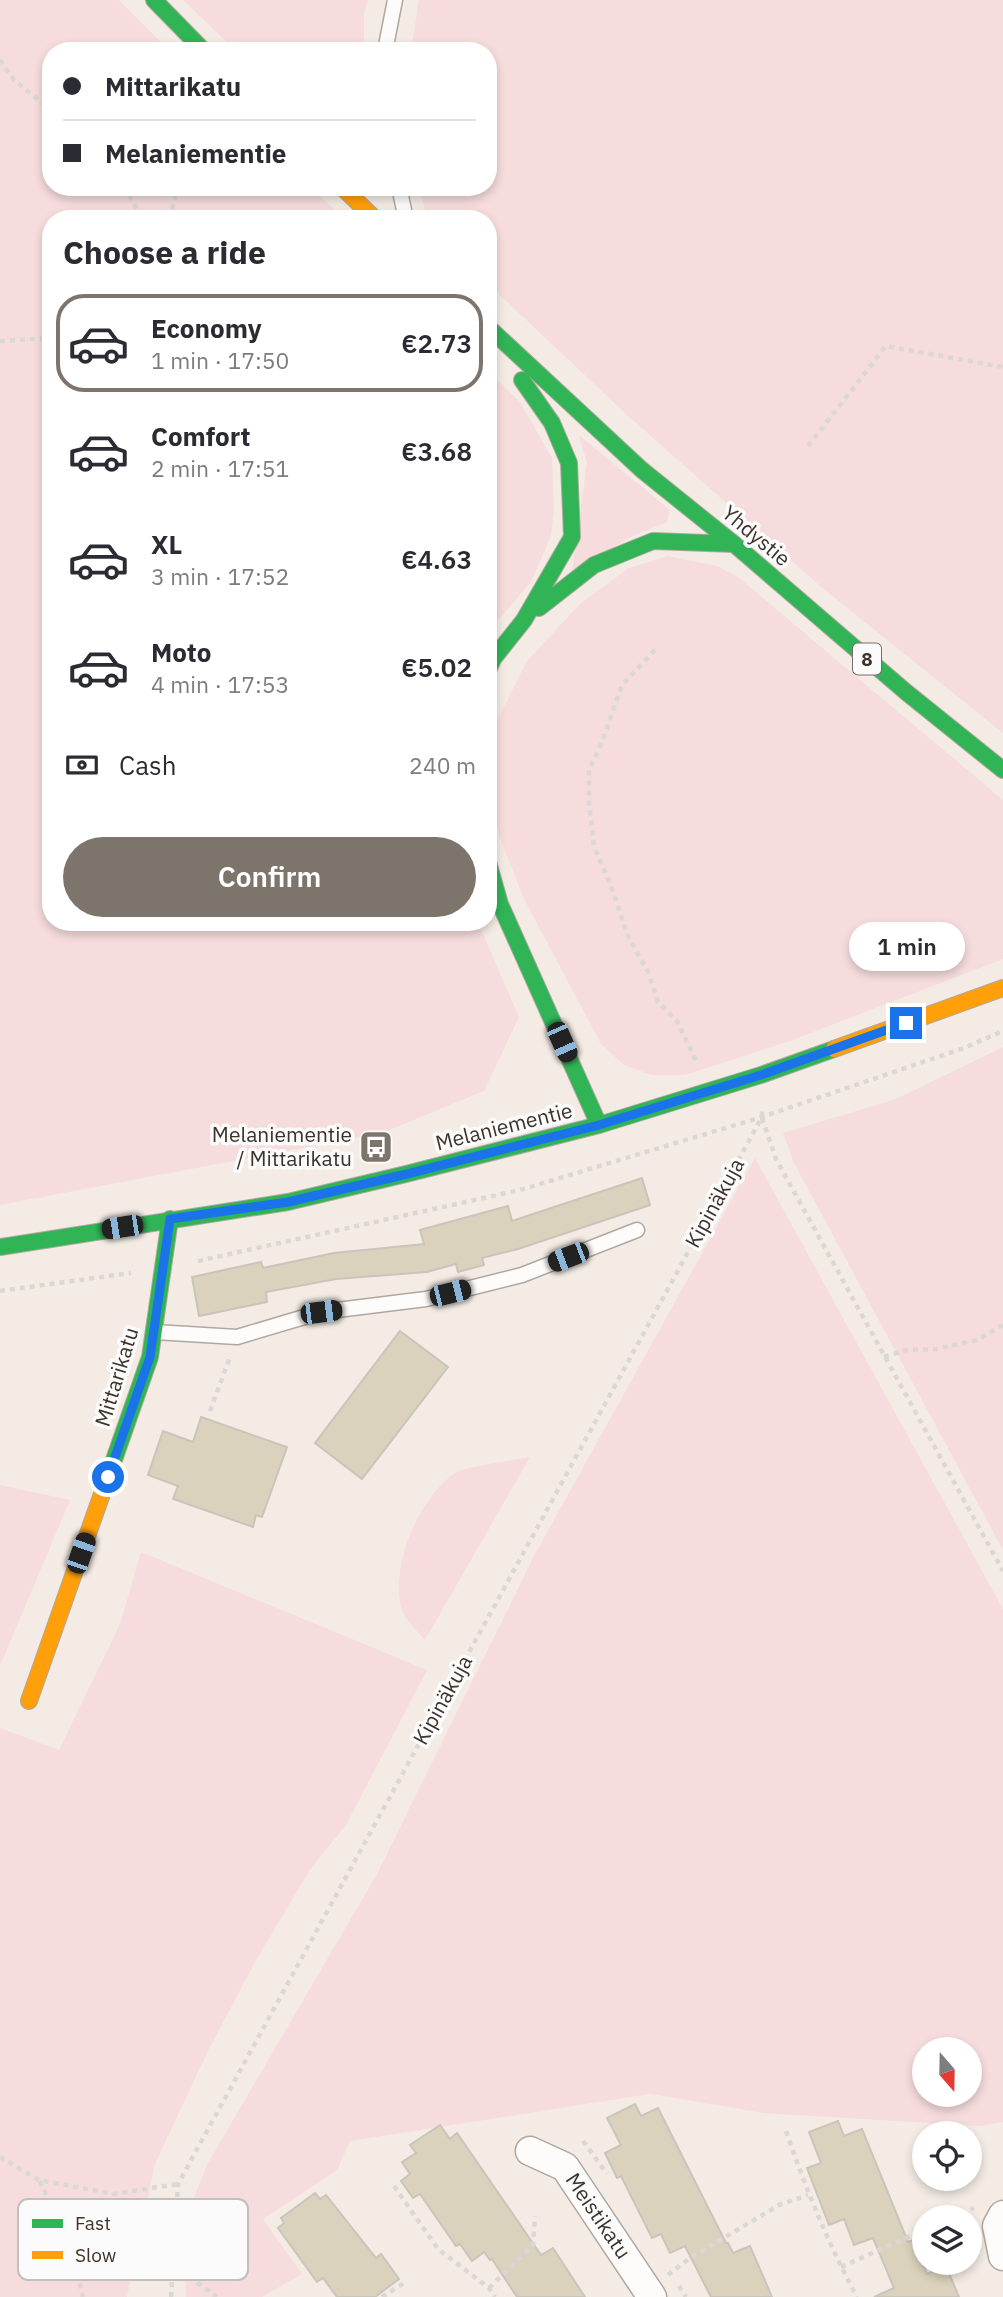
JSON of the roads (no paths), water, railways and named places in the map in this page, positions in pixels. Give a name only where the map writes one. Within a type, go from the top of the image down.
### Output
[{"type":"main road","points":[[154,0],[195,42]]},
{"type":"main road","points":[[351,196],[366,210]]},
{"type":"main road","name":"Yhdystie","points":[[497,335],[642,470],[1003,770]]},
{"type":"main road","points":[[497,346],[552,423],[569,463],[572,537],[524,620],[497,654]]},
{"type":"main road","points":[[524,620],[594,565],[653,541],[734,544]]},
{"type":"main road","points":[[497,894],[599,1125]]},
{"type":"main road","name":"Melaniementie","points":[[0,1247],[288,1202],[599,1125],[761,1075],[1003,988]]},
{"type":"main road","name":"Mittarikatu","points":[[29,1701],[150,1357],[170,1219]]},
{"type":"street","name":"Meistikatu","points":[[530,2151],[565,2167],[649,2292]]},
{"type":"street","points":[[991,2210],[1003,2256]]},
{"type":"lane","points":[[387,42],[395,0]]},
{"type":"lane","points":[[154,1332],[237,1337],[321,1312],[426,1299],[522,1275],[636,1230]]},
{"type":"place","name":"Melaniementie / Mittarikatu","points":[[376,1147]]}]
